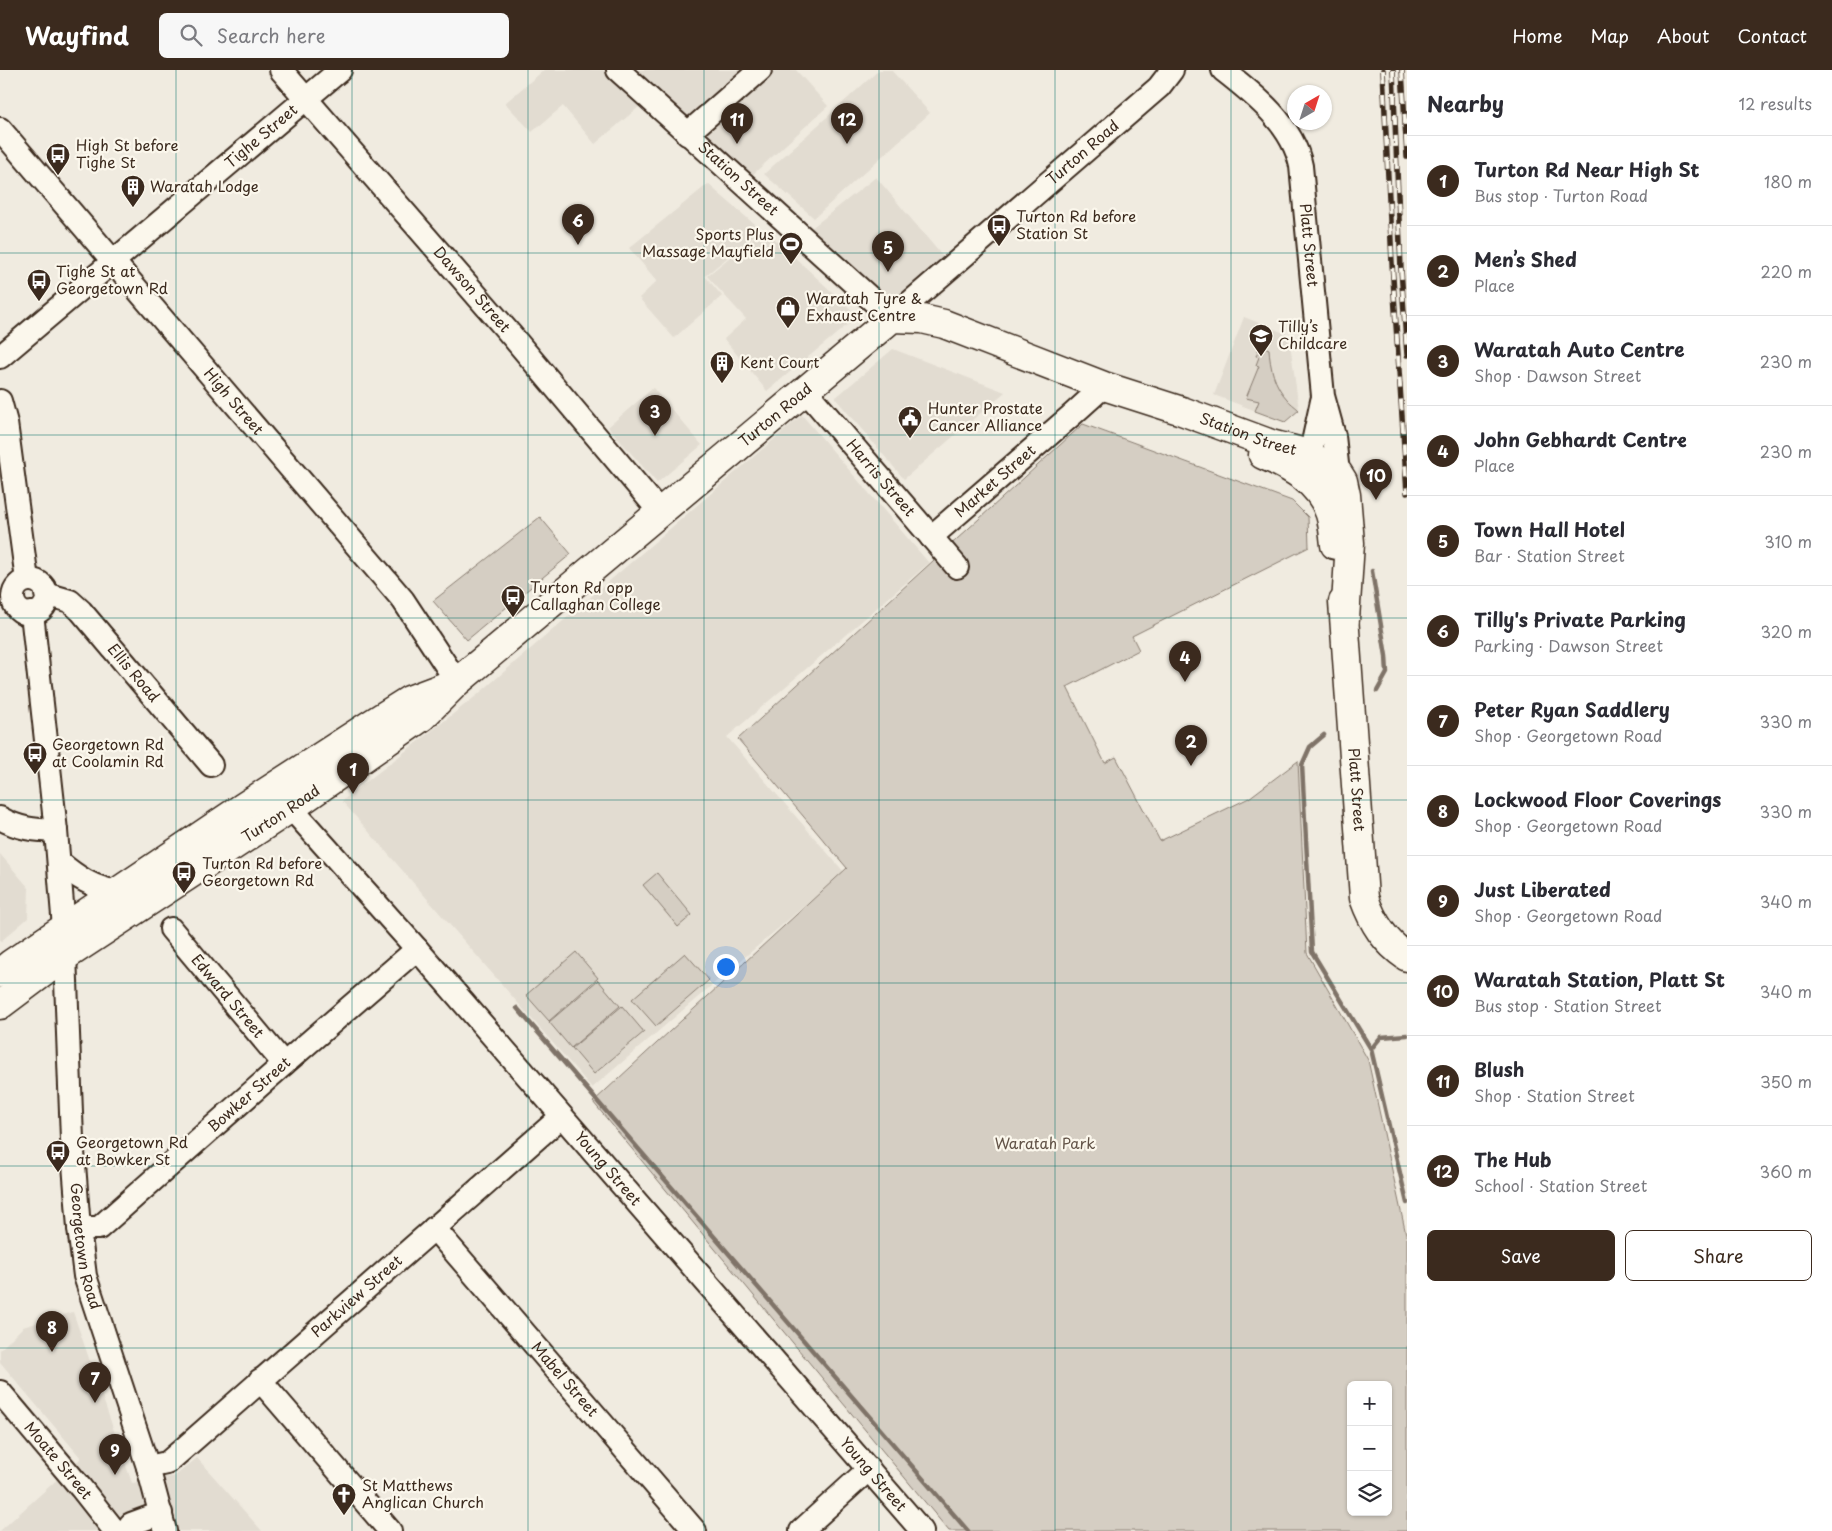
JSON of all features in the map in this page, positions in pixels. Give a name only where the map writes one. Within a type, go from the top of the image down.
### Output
[{"type":"main road","name":"Station Street","points":[[892,318],[922,318],[936,322],[1104,386],[1310,456],[1324,462],[1338,473]]},
{"type":"main road","name":"Turton Road","points":[[0,1005],[64,957],[291,808],[422,717],[457,682],[892,318]]},
{"type":"main road","name":"Station Street","points":[[1104,386],[1290,467],[1304,477],[1319,494],[1338,526]]},
{"type":"main road","points":[[1310,456],[1312,466],[1328,488],[1338,526]]},
{"type":"main road","points":[[1338,473],[1345,485],[1338,526]]},
{"type":"main road","name":"Platt Street","points":[[1338,526],[1364,898],[1375,925],[1384,938],[1401,953]]},
{"type":"main road","name":"Turton Road","points":[[0,973],[243,807],[409,700],[457,682]]},
{"type":"street","name":"Dawson Street","points":[[281,70],[512,336],[660,512]]},
{"type":"street","name":"Tighe Street","points":[[0,357],[112,260],[340,70]]},
{"type":"street","name":"Station Street","points":[[618,70],[892,318]]},
{"type":"street","points":[[687,134],[760,70]]},
{"type":"street","name":"Turton Road","points":[[892,318],[1166,78],[1178,78],[1189,70]]},
{"type":"street","name":"Platt Street","points":[[1223,70],[1251,92],[1265,106],[1291,137],[1299,156],[1323,396],[1334,436],[1338,473]]},
{"type":"street","name":"Platt Street","points":[[1244,70],[1265,106]]},
{"type":"street","name":"High Street","points":[[0,129],[403,600],[457,682]]},
{"type":"street","name":"Market Street","points":[[931,537],[1104,386]]},
{"type":"street","name":"Harris Street","points":[[805,390],[957,567]]},
{"type":"street","name":"Platt Street","points":[[1310,456],[1323,396]]},
{"type":"street","points":[[0,401],[6,423],[27,580]]},
{"type":"street","points":[[27,580],[38,582],[46,594],[43,607],[32,613],[7,604],[15,588],[27,580]]},
{"type":"street","name":"Ellis Road","points":[[46,594],[70,601],[81,611],[211,765]]},
{"type":"street","name":"Georgetown Road","points":[[32,613],[56,832],[64,928],[72,1139],[85,1276],[148,1467],[163,1522]]},
{"type":"street","name":"Young Street","points":[[291,808],[417,949],[922,1531]]},
{"type":"street","points":[[0,818],[14,826],[56,832]]},
{"type":"street","points":[[58,862],[87,883],[100,889],[117,892]]},
{"type":"street","name":"Edward Street","points":[[171,929],[284,1064]]},
{"type":"street","name":"Bowker Street","points":[[79,1228],[99,1228],[417,949]]},
{"type":"street","name":"Parkview Street","points":[[148,1467],[167,1463],[561,1116]]},
{"type":"street","name":"Mabel Street","points":[[434,1228],[694,1531]]},
{"type":"street","points":[[260,1380],[390,1531]]},
{"type":"street","name":"Moate Street","points":[[3,1402],[81,1488],[115,1531]]},
{"type":"street","points":[[801,1531],[869,1469]]},
{"type":"street","points":[[126,1531],[130,1524],[163,1522]]},
{"type":"shaded area","points":[[544,70],[738,70],[740,73],[744,70],[796,70],[828,106],[751,176],[809,230],[876,177],[944,258],[875,316],[868,307],[640,106],[595,144],[563,106],[532,132],[505,103]]},
{"type":"shaded area","points":[[879,70],[891,70],[930,113],[814,218],[764,174]]},
{"type":"shaded area","points":[[708,184],[761,230],[705,276],[722,296],[674,338],[639,298],[657,281],[629,248]]},
{"type":"shaded area","name":"Waratah Tyre & Exhaust Centre","points":[[764,229],[858,316],[767,391],[724,339],[746,319],[707,276]]},
{"type":"shaded area","name":"Tilly’s Childcare","points":[[1244,317],[1289,335],[1299,410],[1285,422],[1214,395]]},
{"type":"shaded area","name":"Hunter Prostate Cancer Alliance","points":[[893,349],[1005,392],[904,479],[835,398]]},
{"type":"shaded area","points":[[653,388],[702,445],[657,483],[608,427]]},
{"type":"shaded area","points":[[802,415],[929,563],[727,737],[844,872],[592,1088],[342,801],[476,696]]},
{"type":"shaded area","points":[[0,854],[29,888],[28,918],[0,942]]},
{"type":"shaded area","points":[[73,1312],[132,1483],[175,1476],[197,1458],[262,1531],[0,1531],[81,1458],[0,1362],[0,1350],[23,1327]]},
{"type":"green space","points":[[1260,345],[1269,349],[1270,362],[1279,388],[1299,410],[1285,422],[1255,411],[1259,401],[1246,398],[1259,366],[1256,365],[1259,357],[1256,356]]},
{"type":"green space","name":"Waratah Park","points":[[1083,424],[1292,501],[1308,517],[1309,547],[1132,636],[1139,650],[1067,687],[1105,763],[1116,757],[1160,841],[1249,798],[1298,761],[1307,953],[1368,1060],[1407,1239],[1407,1531],[949,1531],[593,1102],[847,868],[738,739]]},
{"type":"green space","points":[[540,517],[571,554],[467,640],[433,601]]},
{"type":"green space","points":[[657,873],[692,915],[678,927],[643,885]]},
{"type":"green space","points":[[576,952],[598,978],[549,1021],[526,995]]},
{"type":"green space","points":[[685,953],[709,980],[656,1026],[632,999]]},
{"type":"green space","points":[[598,980],[620,1006],[571,1048],[549,1022]]},
{"type":"green space","points":[[622,1006],[644,1032],[594,1074],[572,1048]]},
{"type":"waterway","points":[[1372,571],[1387,673],[1377,691]]},
{"type":"waterway","points":[[1324,735],[1310,747],[1302,765],[1312,952],[1371,1049],[1407,1203]]},
{"type":"waterway","points":[[517,1008],[968,1531]]},
{"type":"waterway","points":[[1371,1049],[1381,1037],[1407,1035]]},
{"type":"railway","points":[[1383,70],[1392,263],[1407,493]]},
{"type":"railway","points":[[1393,70],[1401,269],[1407,355]]},
{"type":"railway","points":[[1402,70],[1407,157]]},
{"type":"place","name":"Blush","points":[[737,144]]},
{"type":"place","name":"The Hub","points":[[847,144]]},
{"type":"place","name":"High St before Tighe St","points":[[58,176]]},
{"type":"place","name":"Waratah Lodge","points":[[133,208]]},
{"type":"place","name":"Tilly's Private Parking","points":[[578,245]]},
{"type":"place","name":"Turton Rd before Station St","points":[[999,247]]},
{"type":"place","name":"Sports Plus Massage Mayfield","points":[[791,265]]},
{"type":"place","name":"Town Hall Hotel","points":[[888,272]]},
{"type":"place","name":"Tighe St at Georgetown Rd","points":[[39,302]]},
{"type":"place","name":"Waratah Tyre & Exhaust Centre","points":[[788,329]]},
{"type":"place","name":"Tilly’s Childcare","points":[[1261,357]]},
{"type":"place","name":"Kent Court","points":[[722,384]]},
{"type":"place","name":"Waratah Auto Centre","points":[[655,436]]},
{"type":"place","name":"Hunter Prostate Cancer Alliance","points":[[910,439]]},
{"type":"place","name":"Waratah Station, Platt St","points":[[1376,500]]},
{"type":"place","name":"Turton Rd opp Callaghan College","points":[[513,618]]},
{"type":"place","name":"John Gebhardt Centre","points":[[1185,682]]},
{"type":"place","name":"Men’s Shed","points":[[1191,766]]},
{"type":"place","name":"Georgetown Rd at Coolamin Rd","points":[[35,775]]},
{"type":"place","name":"Turton Rd Near High St","points":[[353,794]]},
{"type":"place","name":"Turton Rd before Georgetown Rd","points":[[184,894]]},
{"type":"place","name":"Georgetown Rd at Bowker St","points":[[58,1173]]},
{"type":"place","name":"Lockwood Floor Coverings","points":[[52,1352]]},
{"type":"place","name":"Peter Ryan Saddlery","points":[[95,1403]]},
{"type":"place","name":"Just Liberated","points":[[115,1475]]},
{"type":"place","name":"St Matthews Anglican Church","points":[[344,1516]]}]
